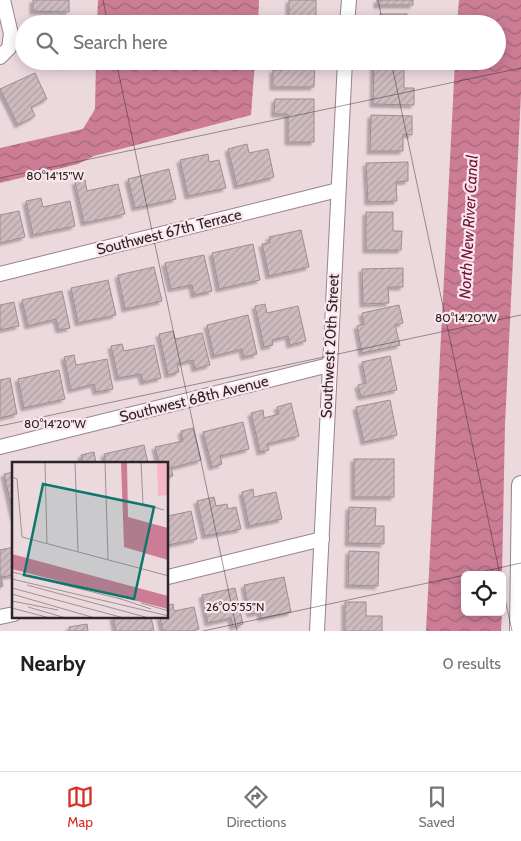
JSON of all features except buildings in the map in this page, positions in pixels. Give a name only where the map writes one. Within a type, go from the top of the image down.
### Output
[{"type":"main road","points":[[519,631],[521,485]]},
{"type":"street","points":[[0,57],[9,48],[11,34],[3,0]]},
{"type":"street","points":[[348,15],[349,0]]},
{"type":"street","name":"Southwest 20th Street","points":[[316,631],[345,70]]},
{"type":"street","name":"Southwest 67th Terrace","points":[[0,274],[338,190]]},
{"type":"street","name":"Southwest 68th Avenue","points":[[0,447],[329,365]]},
{"type":"street","points":[[169,577],[322,539]]},
{"type":"water","points":[[98,0],[259,0],[258,15],[97,15]]},
{"type":"water","name":"North New River Canal","points":[[459,0],[521,0],[521,93],[505,425],[502,571],[461,571],[461,616],[502,616],[501,631],[426,631],[455,70],[506,70],[506,15],[458,15]]},
{"type":"water","points":[[96,70],[254,70],[251,115],[94,156],[78,164],[0,183],[0,148],[83,129],[95,109]]}]
